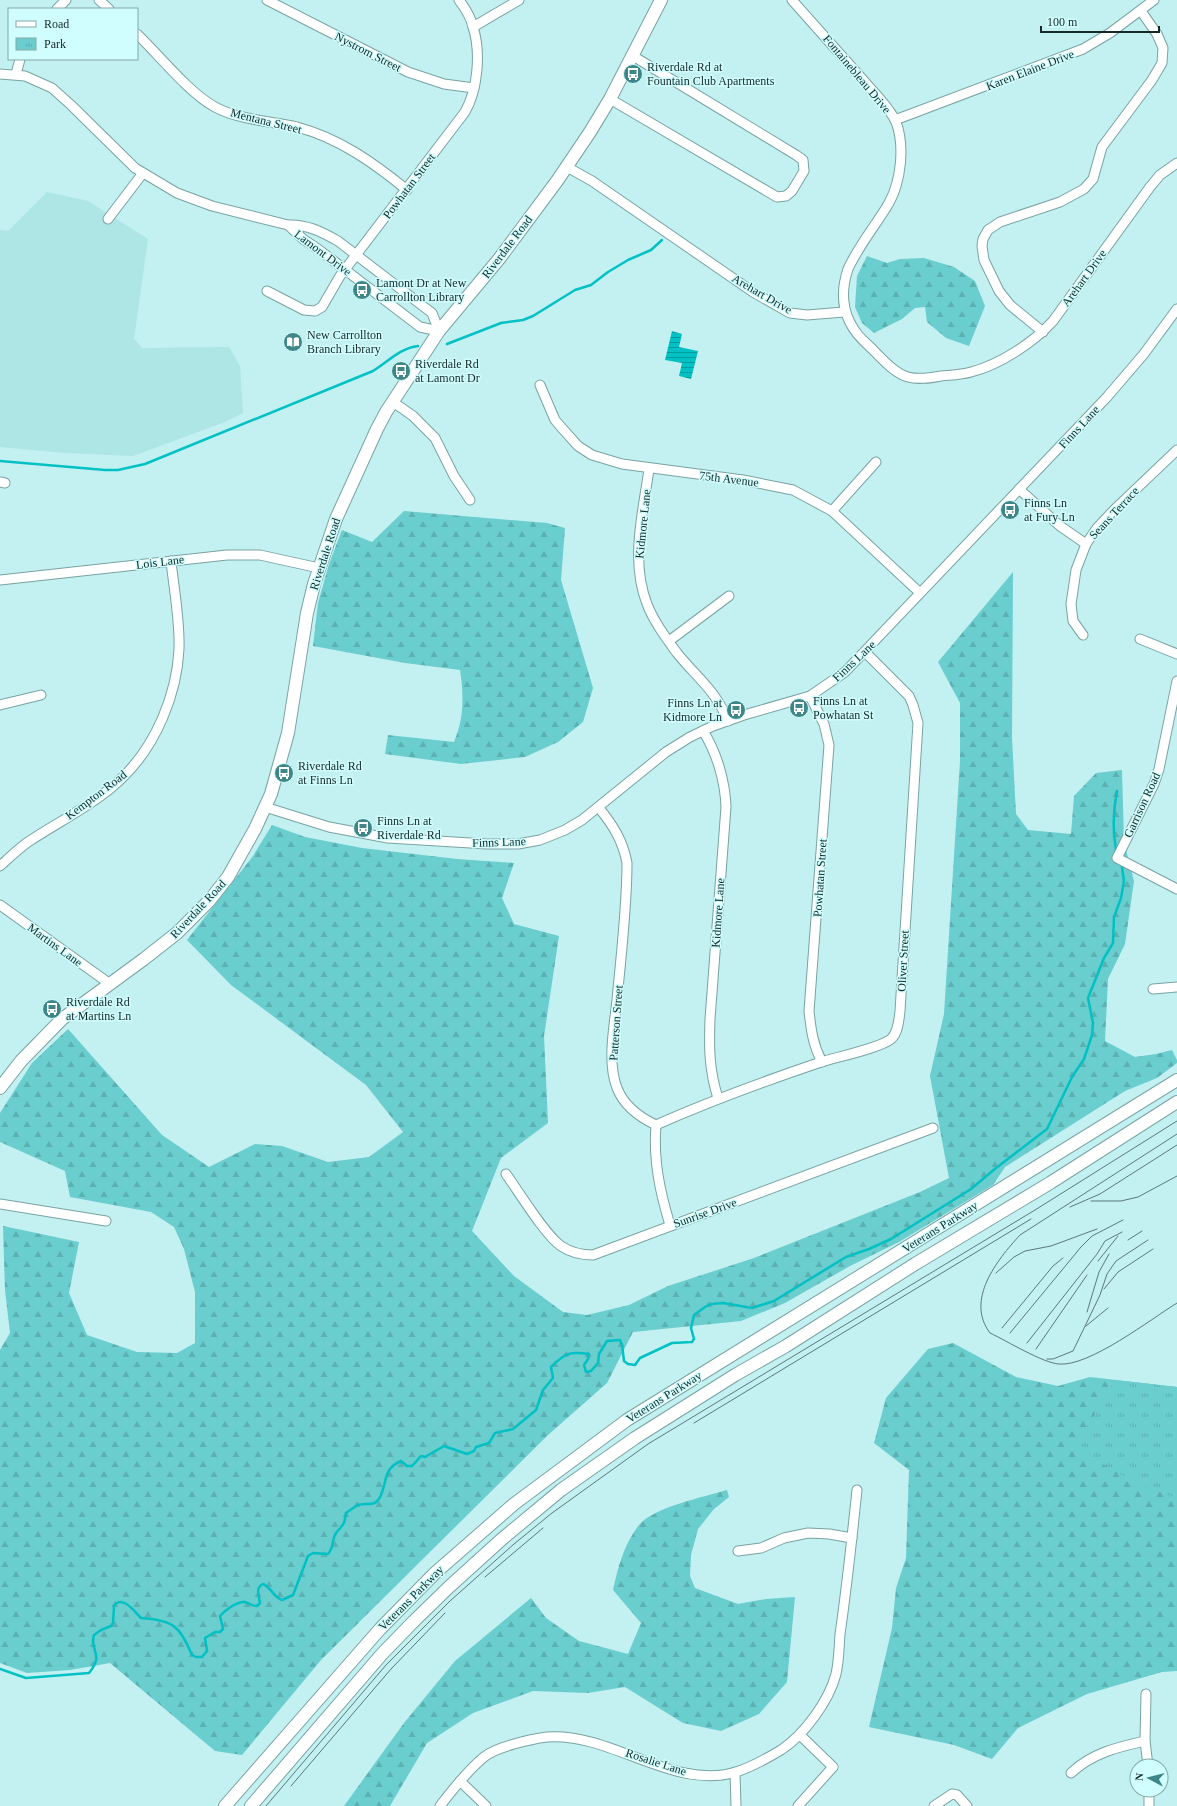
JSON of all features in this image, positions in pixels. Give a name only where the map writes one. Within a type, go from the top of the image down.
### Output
[{"type":"main road","name":"Riverdale Road","points":[[0,1088],[21,1061],[62,1018],[164,944],[209,901],[228,877],[266,807],[284,751],[307,614],[319,568],[336,519],[352,480],[377,429],[439,331],[499,259],[567,167],[610,99],[661,0]]},
{"type":"main road","name":"Veterans Parkway","points":[[226,1806],[380,1629],[435,1574],[514,1504],[627,1420],[1177,1080]]},
{"type":"main road","name":"Veterans Parkway","points":[[251,1806],[408,1626],[490,1550],[562,1490],[641,1434],[735,1375],[786,1346],[915,1264],[1057,1179],[1177,1102]]},
{"type":"street","points":[[58,8],[66,0]]},
{"type":"street","points":[[99,0],[108,8]]},
{"type":"street","name":"Nystrom Street","points":[[267,0],[408,72],[444,84],[474,88]]},
{"type":"street","name":"Powhatan Street","points":[[267,291],[304,310],[315,311],[322,307],[332,287],[344,270],[407,190],[465,112],[471,101],[474,88],[476,50],[474,27],[468,13],[459,0]]},
{"type":"street","points":[[474,27],[519,0]]},
{"type":"street","name":"Fontainebleau Drive","points":[[792,0],[880,99],[895,120],[900,143],[900,159],[896,185],[889,203],[848,269],[843,286],[844,312]]},
{"type":"street","name":"Karen Elaine Drive","points":[[895,120],[1084,49],[1110,33],[1154,0]]},
{"type":"street","points":[[1043,332],[1010,305],[999,291],[984,260],[982,246],[983,239],[988,230],[1000,222],[1060,202],[1084,189],[1093,179],[1102,146],[1152,80],[1162,63],[1163,48],[1141,11]]},
{"type":"street","name":"Mentana Street","points":[[138,35],[193,90],[215,107],[251,119],[279,123],[318,134],[358,154],[407,190]]},
{"type":"street","points":[[610,99],[777,197],[786,196],[792,192],[804,171],[802,160],[796,154],[633,56]]},
{"type":"street","points":[[16,74],[20,60]]},
{"type":"street","name":"Lamont Drive","points":[[0,74],[16,74],[36,80],[60,94],[130,163],[143,173],[191,200],[288,225],[298,224],[323,232],[356,255],[432,313],[439,331]]},
{"type":"street","name":"Arehart Drive","points":[[567,167],[592,181],[753,292],[790,313],[807,315],[844,312],[850,324],[863,341],[894,369],[905,376],[912,378],[965,374],[978,370],[1011,354],[1043,332],[1150,187],[1160,175],[1177,163]]},
{"type":"street","points":[[108,219],[143,173]]},
{"type":"street","name":"Lamont Drive","points":[[288,225],[302,239],[318,249],[420,327],[439,331]]},
{"type":"street","name":"Finns Lane","points":[[266,807],[324,826],[372,836],[493,844],[518,844],[552,835],[573,826],[599,808],[666,752],[702,731],[728,721],[810,696],[845,672],[1107,397],[1143,356],[1177,309]]},
{"type":"street","name":"75th Avenue","points":[[540,385],[555,420],[578,446],[592,455],[610,462],[649,469],[774,485],[793,490],[832,511],[920,592]]},
{"type":"street","points":[[393,402],[414,416],[436,438],[454,476],[470,500]]},
{"type":"street","name":"Seans Terrace","points":[[1083,635],[1073,621],[1071,604],[1076,570],[1086,544],[1097,528],[1114,510],[1177,450]]},
{"type":"street","points":[[832,511],[876,462]]},
{"type":"street","name":"Kidmore Lane","points":[[649,469],[640,536],[639,572],[647,605],[658,627],[684,662],[713,692],[722,706],[728,721]]},
{"type":"street","points":[[1020,489],[1060,526],[1086,544]]},
{"type":"street","name":"Lois Lane","points":[[0,580],[227,555],[252,555],[283,559],[319,568]]},
{"type":"street","name":"Kempton Road","points":[[0,866],[26,843],[88,804],[123,778],[154,735],[163,716],[169,698],[178,662],[178,624],[171,561]]},
{"type":"street","points":[[669,641],[729,596]]},
{"type":"street","points":[[1140,639],[1177,654]]},
{"type":"street","name":"Oliver Street","points":[[656,1125],[718,1098],[890,1040],[897,1029],[900,1011],[918,723],[909,696],[865,652]]},
{"type":"street","name":"Garrison Road","points":[[1177,681],[1159,769],[1154,784],[1117,858],[1177,889]]},
{"type":"street","points":[[0,705],[41,695]]},
{"type":"street","name":"Powhatan Street","points":[[810,696],[824,724],[829,745],[809,1011],[815,1050],[822,1062]]},
{"type":"street","name":"Kidmore Lane","points":[[702,731],[712,748],[718,766],[726,802],[710,1019],[709,1053],[711,1072],[718,1098]]},
{"type":"street","name":"Patterson Street","points":[[599,808],[613,826],[622,842],[627,863],[613,1045],[615,1080],[627,1105],[639,1116],[656,1125]]},
{"type":"street","name":"Martins Lane","points":[[0,904],[110,984]]},
{"type":"street","points":[[1153,989],[1177,987]]},
{"type":"street","points":[[656,1125],[656,1168],[670,1226]]},
{"type":"street","name":"Sunrise Drive","points":[[506,1174],[555,1241],[565,1248],[577,1253],[599,1254],[933,1128]]},
{"type":"street","points":[[0,1204],[106,1221]]},
{"type":"street","name":"Rosalie Lane","points":[[440,1806],[460,1781],[485,1756],[518,1743],[547,1737],[579,1739],[612,1748],[676,1771],[702,1775],[735,1772],[760,1763],[790,1744],[800,1735],[823,1702],[836,1674],[857,1490]]},
{"type":"street","points":[[738,1551],[761,1548],[784,1538],[808,1533],[829,1534],[852,1538]]},
{"type":"street","points":[[1146,1694],[1147,1758]]},
{"type":"street","points":[[798,1806],[833,1767],[800,1735]]},
{"type":"street","points":[[1071,1773],[1084,1761],[1094,1756],[1146,1741]]},
{"type":"street","points":[[735,1772],[736,1806]]},
{"type":"street","points":[[460,1781],[486,1806]]},
{"type":"street","points":[[934,1806],[952,1794],[957,1795],[967,1806]]},
{"type":"shaded area","points":[[47,192],[88,201],[148,239],[134,339],[142,348],[229,347],[240,366],[243,413],[225,422],[133,456],[66,453],[0,447],[0,230],[8,231]]},
{"type":"shaded area","points":[[672,331],[682,334],[679,347],[698,351],[691,379],[679,376],[682,363],[665,360]]},
{"type":"green space","points":[[867,256],[887,263],[900,259],[924,258],[954,267],[975,281],[985,306],[969,346],[946,338],[927,322],[925,307],[915,308],[902,319],[874,333],[862,323],[855,307],[857,276]]},
{"type":"green space","points":[[404,511],[547,523],[565,528],[561,580],[593,688],[583,722],[558,742],[525,757],[461,764],[385,754],[388,735],[454,742],[460,725],[462,707],[460,670],[405,663],[313,646],[318,603],[329,564],[342,530],[372,542]]},
{"type":"green space","points":[[1013,572],[1012,738],[1016,814],[1028,830],[1071,834],[1074,796],[1096,773],[1122,770],[1124,842],[1134,881],[1125,944],[1108,979],[1105,1041],[1135,1057],[1172,1050],[1177,1063],[1157,1078],[1125,1091],[1005,1167],[993,1185],[899,1242],[850,1266],[785,1303],[741,1321],[633,1332],[607,1383],[548,1435],[321,1660],[242,1755],[215,1751],[110,1663],[70,1670],[27,1673],[0,1663],[0,1350],[10,1333],[5,1290],[3,1226],[79,1242],[69,1293],[87,1335],[137,1352],[177,1353],[195,1343],[195,1292],[184,1249],[174,1227],[151,1212],[70,1197],[65,1171],[0,1142],[0,1113],[32,1063],[68,1029],[162,1135],[209,1167],[255,1144],[282,1146],[328,1162],[369,1157],[403,1132],[366,1085],[231,985],[187,940],[253,856],[272,825],[305,837],[362,848],[457,859],[514,863],[502,898],[514,924],[559,936],[544,1036],[548,1123],[501,1158],[472,1231],[514,1276],[563,1312],[587,1315],[629,1305],[668,1286],[754,1258],[920,1192],[949,1178],[930,1076],[944,1014],[960,761],[960,703],[938,662]]},
{"type":"green space","points":[[953,1343],[1016,1377],[1058,1386],[1090,1377],[1177,1387],[1177,1671],[1162,1672],[1087,1694],[1018,1728],[992,1759],[954,1745],[869,1727],[892,1628],[896,1588],[906,1558],[909,1470],[874,1443],[886,1398],[928,1349]]},
{"type":"green space","points":[[1115,1380],[1177,1387],[1177,1563],[1173,1497],[1147,1487],[1110,1469],[1076,1445]]},
{"type":"green space","points":[[727,1490],[729,1497],[714,1509],[698,1529],[691,1555],[690,1576],[695,1588],[738,1604],[766,1599],[795,1597],[787,1682],[759,1714],[721,1731],[683,1723],[625,1687],[588,1693],[533,1691],[473,1713],[427,1743],[390,1806],[344,1806],[404,1723],[455,1661],[531,1598],[546,1618],[579,1641],[628,1654],[641,1623],[613,1590],[622,1556],[629,1540],[639,1525],[656,1513],[680,1503]]},
{"type":"waterway","points":[[447,344],[501,323],[523,320],[533,316],[575,290],[591,285],[608,272],[628,260],[651,250],[662,240]]},
{"type":"waterway","points":[[0,461],[105,470],[118,470],[145,464],[373,371],[405,349],[418,346]]},
{"type":"waterway","points":[[1116,850],[1114,820],[1117,791]]},
{"type":"waterway","points":[[0,1669],[26,1678],[89,1673],[96,1661],[93,1645],[94,1635],[111,1626],[113,1623],[114,1606],[121,1602],[132,1608],[141,1618],[161,1621],[174,1626],[188,1645],[192,1655],[202,1657],[207,1651],[205,1638],[215,1632],[220,1632],[223,1629],[220,1616],[238,1603],[245,1602],[257,1606],[260,1603],[258,1590],[263,1584],[266,1585],[279,1599],[282,1600],[293,1595],[308,1556],[313,1553],[328,1554],[332,1548],[336,1533],[344,1522],[346,1513],[356,1506],[377,1502],[382,1493],[388,1472],[395,1464],[401,1461],[407,1466],[412,1466],[421,1456],[425,1457],[444,1446],[467,1454],[474,1451],[476,1447],[489,1443],[495,1433],[513,1429],[536,1410],[543,1390],[553,1378],[551,1367],[564,1356],[572,1353],[589,1354],[584,1365],[586,1372],[591,1371],[598,1363],[599,1354],[607,1341],[620,1340],[624,1361],[628,1364],[635,1365],[640,1358],[672,1343],[692,1342],[694,1339],[691,1328],[694,1315],[705,1307],[711,1304],[723,1303],[752,1308],[774,1301],[846,1257],[891,1239],[971,1189],[1047,1129],[1072,1077],[1084,1059],[1092,1035],[1093,1023],[1088,998],[1104,958],[1113,943],[1114,917],[1121,898],[1124,881],[1122,867]]},
{"type":"tram line","points":[[266,1806],[386,1665],[450,1601],[514,1544],[552,1513],[648,1444],[1035,1210],[1177,1121]]},
{"type":"tram line","points":[[1177,1134],[1020,1235],[994,1268],[982,1294],[981,1307],[983,1320],[990,1333],[1035,1356],[1052,1363],[1059,1364],[1072,1363],[1103,1350],[1120,1341],[1177,1303]]},
{"type":"tram line","points":[[1070,1207],[1100,1194],[1177,1145]]},
{"type":"tram line","points":[[1091,1201],[1121,1201],[1138,1197],[1177,1176]]},
{"type":"tram line","points":[[694,1423],[1031,1219]]},
{"type":"tram line","points":[[1010,1333],[1081,1247],[1092,1236],[1123,1220]]},
{"type":"tram line","points":[[996,1273],[1014,1257],[1025,1251],[1051,1246],[1097,1229]]},
{"type":"tram line","points":[[1128,1240],[1142,1231]]},
{"type":"tram line","points":[[1027,1343],[1097,1254],[1105,1241],[1122,1232]]},
{"type":"tram line","points":[[1098,1261],[1118,1236]]},
{"type":"tram line","points":[[1047,1359],[1053,1359],[1073,1351],[1100,1295],[1107,1274],[1116,1261],[1148,1240]]},
{"type":"tram line","points":[[1104,1289],[1118,1272],[1153,1249]]},
{"type":"tram line","points":[[1087,1312],[1099,1272],[1109,1254]]},
{"type":"tram line","points":[[1002,1328],[1053,1266],[1063,1258]]},
{"type":"tram line","points":[[1036,1349],[1087,1275]]},
{"type":"tram line","points":[[1086,1326],[1108,1308]]},
{"type":"tram line","points":[[485,1577],[543,1528]]},
{"type":"tram line","points":[[291,1786],[391,1669],[445,1613]]},
{"type":"place","name":"Riverdale Rd at Fountain Club Apartments","points":[[633,74]]},
{"type":"place","name":"Lamont Dr at New Carrollton Library","points":[[362,290]]},
{"type":"place","name":"New Carrollton Branch Library","points":[[293,342]]},
{"type":"place","name":"Riverdale Rd at Lamont Dr","points":[[401,371]]},
{"type":"place","name":"Finns Ln at Fury Ln","points":[[1010,510]]},
{"type":"place","name":"Finns Ln at Powhatan St","points":[[799,708]]},
{"type":"place","name":"Finns Ln at Kidmore Ln","points":[[736,710]]},
{"type":"place","name":"Riverdale Rd at Finns Ln","points":[[284,773]]},
{"type":"place","name":"Finns Ln at Riverdale Rd","points":[[363,828]]},
{"type":"place","name":"Riverdale Rd at Martins Ln","points":[[52,1009]]}]
